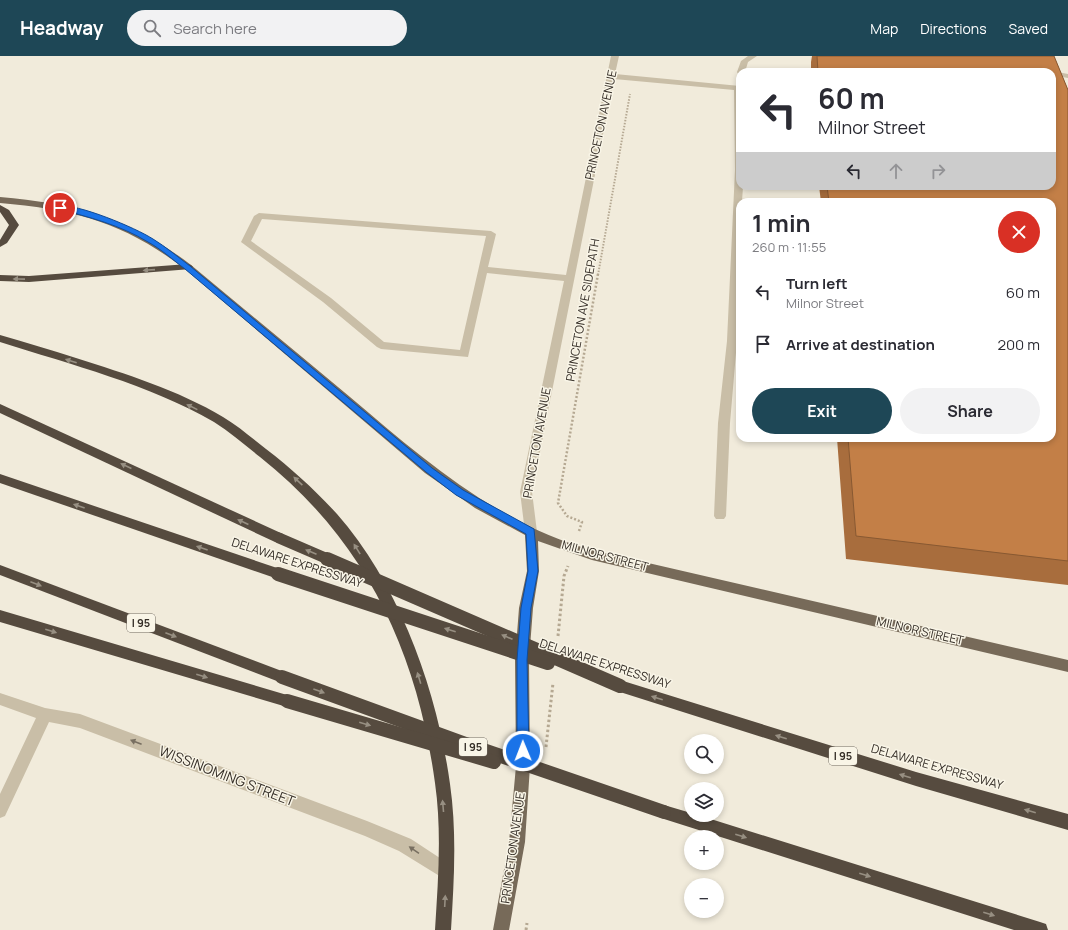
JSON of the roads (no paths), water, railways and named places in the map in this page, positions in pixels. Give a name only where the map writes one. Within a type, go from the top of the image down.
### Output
[{"type":"highway","points":[[0,208],[6,212],[14,225],[4,241],[0,244]]},
{"type":"highway","points":[[0,278],[29,279],[188,267]]},
{"type":"highway","points":[[0,338],[167,395],[217,419],[264,452],[300,481],[351,539],[379,584],[410,651],[431,719],[441,778],[447,842],[443,930]]},
{"type":"highway","points":[[0,408],[279,538],[620,686]]},
{"type":"highway","name":"DELAWARE EXPRESSWAY","points":[[0,478],[278,574],[620,686],[916,779],[1068,822]]},
{"type":"highway","name":"I 95","points":[[0,570],[282,677],[463,743],[664,812],[1040,930]]},
{"type":"highway","points":[[0,616],[664,812]]},
{"type":"main road","name":"MILNOR STREET","points":[[0,200],[36,203],[85,213],[120,226],[150,240],[188,267],[429,470],[460,493],[531,532],[573,550],[1068,666]]},
{"type":"main road","name":"PRINCETON AVENUE","points":[[501,930],[517,842],[523,766],[522,660],[526,608],[533,571],[531,532]]},
{"type":"street","name":"PRINCETON AVENUE","points":[[531,532],[526,492],[615,56]]},
{"type":"street","points":[[742,68],[745,61],[754,56]]},
{"type":"street","points":[[1056,73],[1068,76]]},
{"type":"street","points":[[611,76],[736,88]]},
{"type":"street","points":[[259,216],[491,234],[483,270],[464,354],[380,345],[326,300],[246,242],[259,216]]},
{"type":"street","points":[[720,516],[724,423],[732,340],[736,243]]},
{"type":"street","points":[[483,270],[570,278]]},
{"type":"street","name":"WISSINOMING STREET","points":[[0,700],[45,715],[80,721],[367,829],[406,845],[446,872]]},
{"type":"street","points":[[0,811],[45,715]]}]
